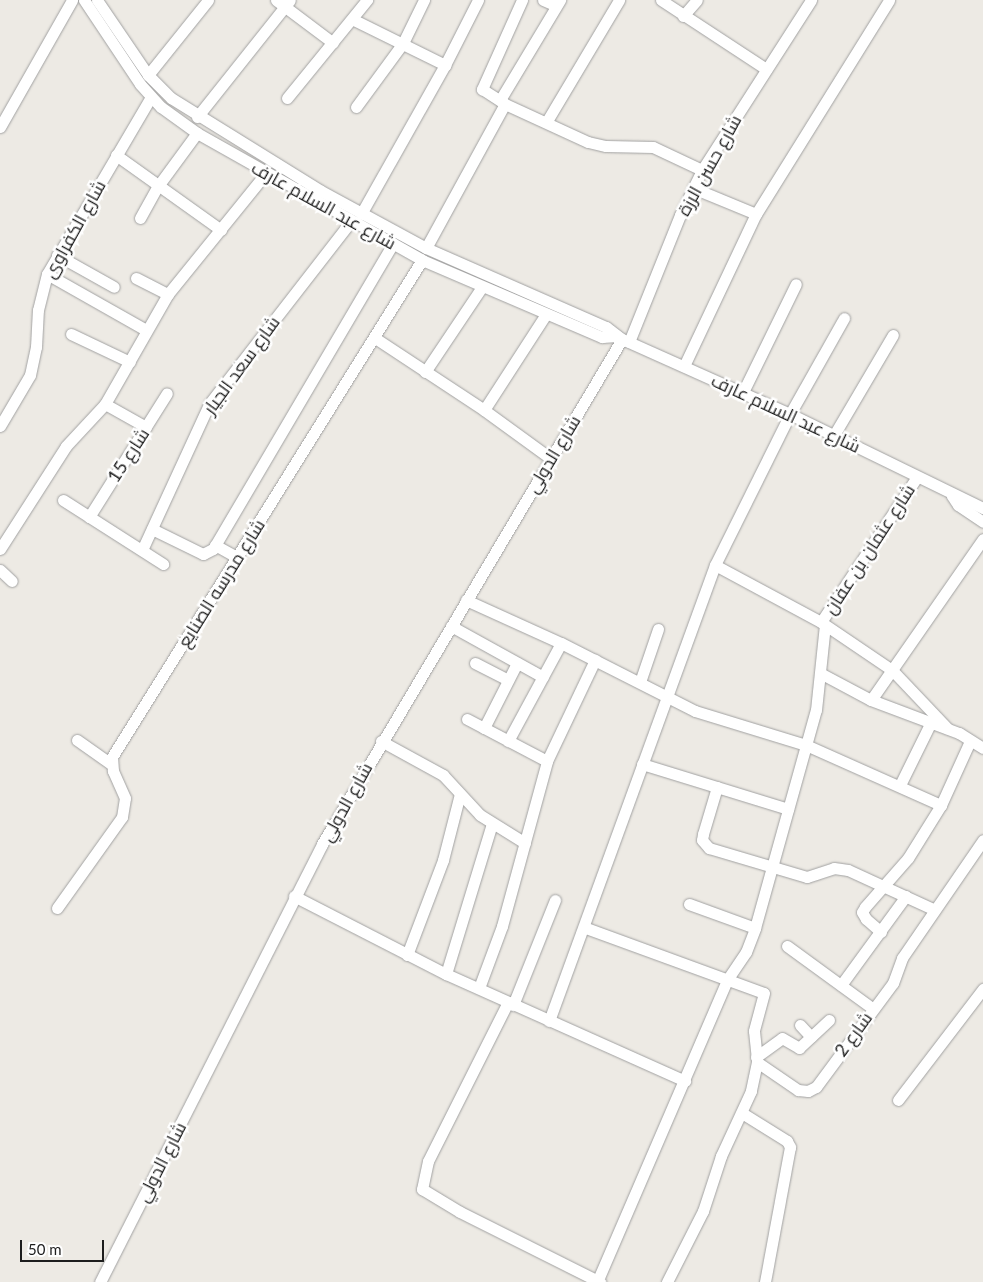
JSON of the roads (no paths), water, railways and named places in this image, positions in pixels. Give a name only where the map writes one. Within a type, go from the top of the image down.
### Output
[{"type":"street","points":[[0,127],[72,0]]},
{"type":"street","name":"شارع عبد السلام عارف","points":[[84,0],[151,97],[197,133],[350,222],[422,260],[605,338],[622,339]]},
{"type":"street","name":"شارع عبد السلام عارف","points":[[98,0],[148,75],[197,117],[361,214],[426,248],[606,327],[622,339],[790,414],[952,496],[964,497],[983,508]]},
{"type":"street","points":[[148,75],[208,0]]},
{"type":"street","points":[[287,98],[354,20],[367,0]]},
{"type":"street","points":[[356,107],[403,43],[424,0]]},
{"type":"street","points":[[361,214],[445,65],[478,0]]},
{"type":"street","points":[[522,0],[482,84],[482,89],[502,102],[596,145],[647,146],[702,170]]},
{"type":"street","points":[[426,248],[502,102],[558,3],[543,0]]},
{"type":"street","points":[[547,121],[619,0]]},
{"type":"street","points":[[661,0],[766,69]]},
{"type":"street","points":[[683,16],[697,0]]},
{"type":"street","name":"شارع حسن الرزة","points":[[622,339],[702,170],[812,0]]},
{"type":"street","points":[[684,366],[756,214],[889,0]]},
{"type":"street","points":[[197,117],[284,2],[333,43]]},
{"type":"street","points":[[354,20],[445,65]]},
{"type":"street","name":"شارع الكفراوى","points":[[0,426],[30,375],[38,310],[47,274],[151,97]]},
{"type":"street","points":[[140,218],[158,186],[197,133]]},
{"type":"street","points":[[116,155],[221,230]]},
{"type":"street","points":[[0,549],[66,446],[105,404],[168,294],[266,174]]},
{"type":"street","points":[[693,188],[756,214]]},
{"type":"street","name":"شارع سعد الجيار","points":[[142,550],[209,404],[350,222]]},
{"type":"street","points":[[152,528],[203,554],[208,554],[392,244]]},
{"type":"street","points":[[57,255],[114,287]]},
{"type":"street","name":"شارع مدرسه الصنايع","points":[[110,764],[422,260]]},
{"type":"street","points":[[47,274],[146,330]]},
{"type":"street","points":[[136,278],[168,294]]},
{"type":"street","points":[[743,392],[796,284]]},
{"type":"street","points":[[425,372],[482,287]]},
{"type":"street","points":[[484,410],[546,314]]},
{"type":"street","points":[[549,1021],[586,928],[665,695],[715,565],[790,414],[844,318]]},
{"type":"street","points":[[71,334],[130,362]]},
{"type":"street","points":[[834,435],[893,335]]},
{"type":"street","points":[[375,338],[484,410],[550,458]]},
{"type":"street","name":"شارع الدولي","points":[[100,1282],[294,896],[381,741],[622,339]]},
{"type":"street","name":"شارع 15","points":[[89,516],[167,393]]},
{"type":"street","points":[[105,404],[146,427]]},
{"type":"street","name":"شارع عثمان بن عفان","points":[[823,623],[917,477]]},
{"type":"street","name":"شارع عبد السلام عارف","points":[[952,496],[958,506],[983,522]]},
{"type":"street","points":[[63,500],[163,564]]},
{"type":"street","points":[[871,700],[983,539]]},
{"type":"street","points":[[215,545],[237,557]]},
{"type":"street","points":[[715,565],[823,623],[892,670],[948,728],[983,748]]},
{"type":"street","points":[[0,570],[12,581]]},
{"type":"street","points":[[466,600],[561,643],[695,711],[806,745],[900,785],[941,805]]},
{"type":"street","points":[[555,900],[511,1003],[428,1161],[422,1190],[460,1212],[598,1282],[727,980],[746,952],[756,928],[806,745],[822,674],[823,623]]},
{"type":"street","points":[[451,626],[543,677]]},
{"type":"street","points":[[640,682],[658,629]]},
{"type":"street","points":[[508,740],[561,643]]},
{"type":"street","points":[[479,988],[502,926],[547,761],[595,660]]},
{"type":"street","points":[[475,663],[508,680]]},
{"type":"street","points":[[484,728],[517,663]]},
{"type":"street","points":[[822,674],[871,700],[930,724],[948,728]]},
{"type":"street","points":[[467,719],[547,761]]},
{"type":"street","points":[[900,785],[930,724]]},
{"type":"street","points":[[57,908],[122,817],[125,798],[123,789],[110,764],[77,740]]},
{"type":"street","points":[[381,741],[443,775],[492,824],[525,843]]},
{"type":"street","points":[[881,932],[862,912],[908,858],[941,805],[970,741]]},
{"type":"street","points":[[642,764],[788,809]]},
{"type":"street","points":[[717,788],[703,834],[704,844],[772,868],[807,877],[838,868],[884,885],[933,909],[983,840]]},
{"type":"street","points":[[407,955],[443,860],[460,794]]},
{"type":"street","points":[[446,974],[492,824]]},
{"type":"street","points":[[294,896],[446,974],[685,1081]]},
{"type":"street","points":[[841,985],[906,896]]},
{"type":"street","points":[[689,904],[756,928]]},
{"type":"street","name":"شارع 2","points":[[756,1059],[798,1090],[808,1091],[816,1087],[872,1008],[893,983],[902,958],[933,909]]},
{"type":"street","points":[[586,928],[764,992],[754,1031],[756,1059],[751,1091],[721,1156],[703,1211],[667,1282]]},
{"type":"street","points":[[787,946],[872,1008]]},
{"type":"street","points":[[898,1100],[983,989]]},
{"type":"street","points":[[756,1059],[782,1038],[796,1048],[829,1020]]},
{"type":"street","points":[[800,1025],[811,1037]]},
{"type":"street","points":[[742,1113],[787,1141],[790,1146],[765,1282]]}]
